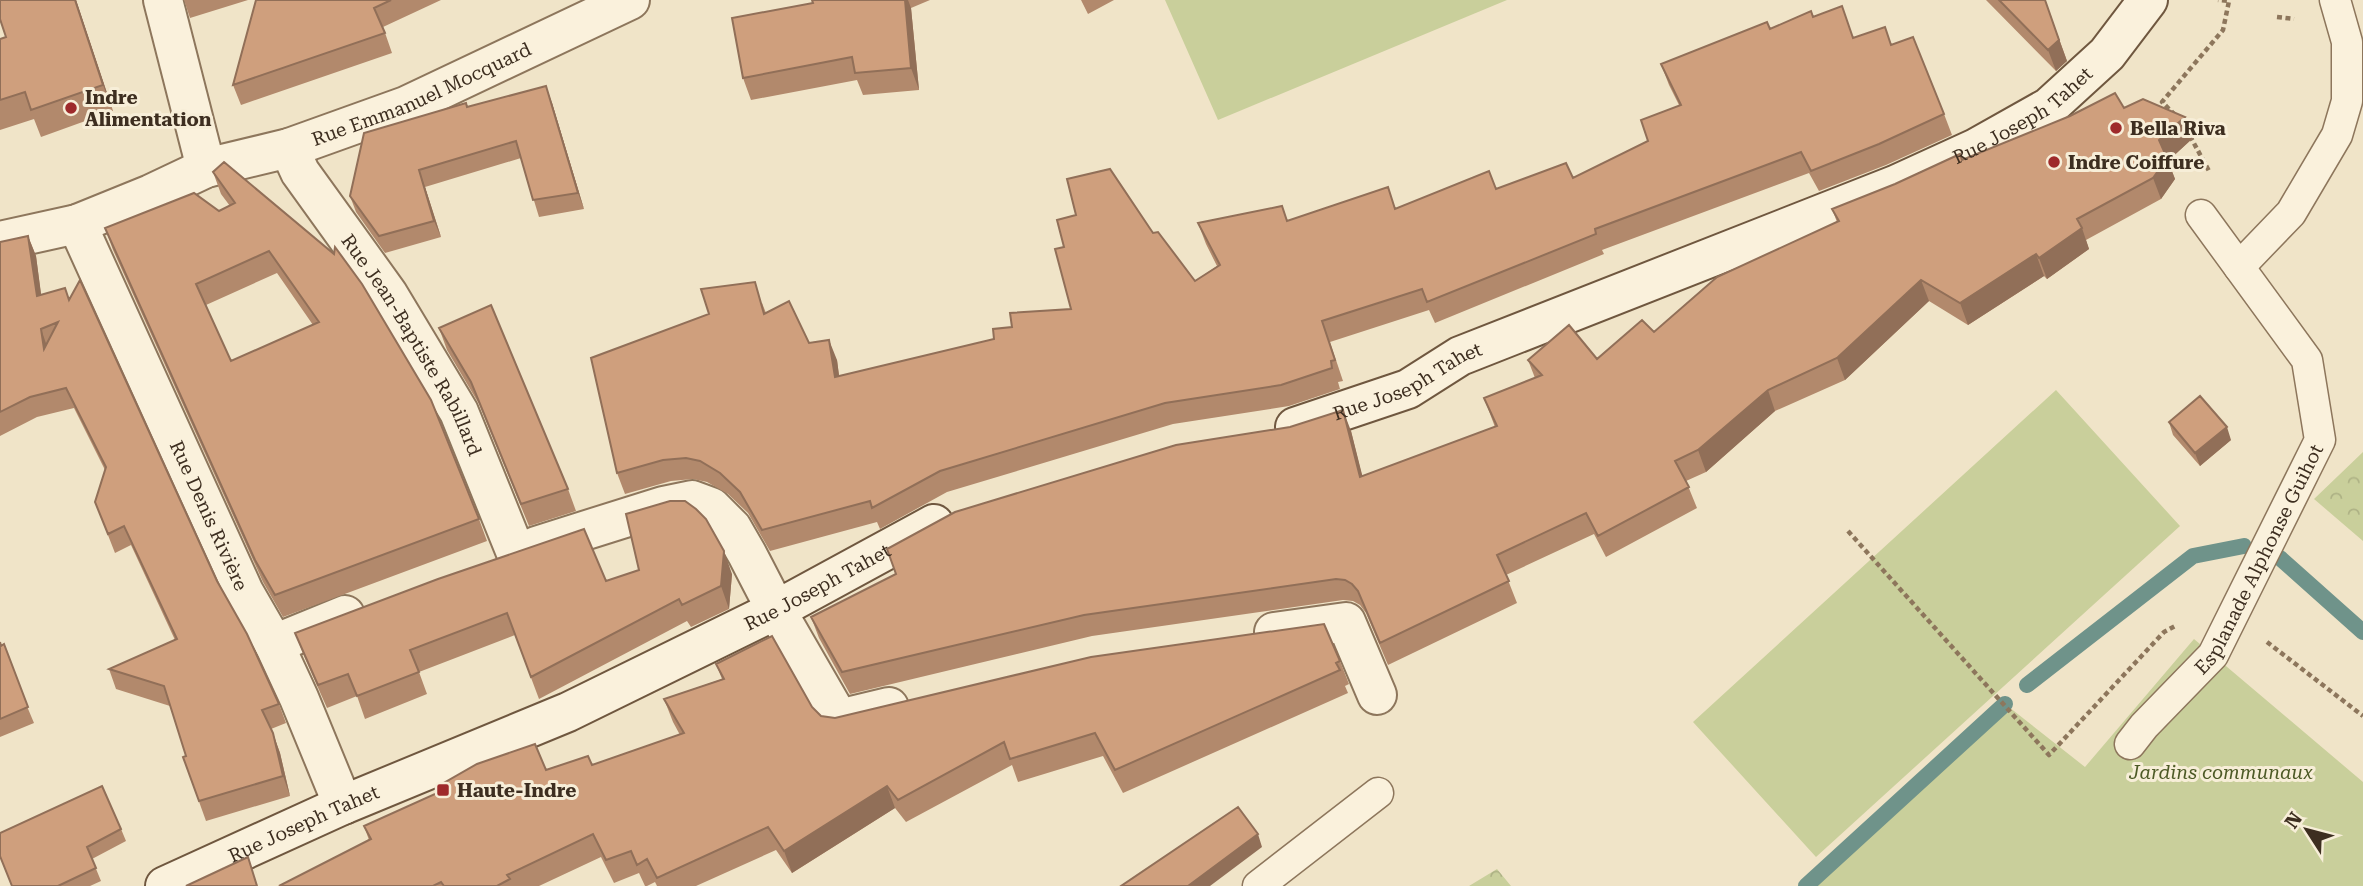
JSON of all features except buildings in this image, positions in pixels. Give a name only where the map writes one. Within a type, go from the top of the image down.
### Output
[{"type":"street","points":[[0,241],[77,224],[206,168],[163,0]]},
{"type":"street","name":"Rue Emmanuel Mocquard","points":[[206,168],[289,148],[406,106],[630,0]]},
{"type":"street","name":"Rue Joseph Tahet","points":[[1255,433],[1294,427],[1408,389],[1460,356],[1895,185],[1976,148],[2049,107],[2106,54],[2148,0]]},
{"type":"street","name":"Rue Jean-Baptiste Rabillard","points":[[289,148],[300,173],[388,295],[459,412],[516,553]]},
{"type":"street","name":"Rue Denis Rivière","points":[[77,224],[244,592],[274,644],[299,698],[343,805]]},
{"type":"street","points":[[479,566],[663,506],[692,500],[711,507],[732,528],[839,719],[925,699]]},
{"type":"street","name":"Rue Joseph Tahet","points":[[165,886],[343,805],[568,712],[776,610],[954,513],[967,509]]},
{"type":"street","points":[[274,644],[380,601]]},
{"type":"street","points":[[1240,637],[1346,622],[1377,695]]},
{"type":"lane","points":[[2239,267],[2291,213],[2337,135],[2347,101],[2347,42],[2335,0]]},
{"type":"lane","name":"Esplanade Alphonse Guihot","points":[[2130,744],[2213,655],[2319,440],[2307,360],[2201,215]]},
{"type":"lane","points":[[1258,886],[1378,793]]},
{"type":"path","points":[[2176,118],[2162,102],[2223,30],[2229,1],[2218,0]]},
{"type":"path","points":[[2189,134],[2209,171]]},
{"type":"path","points":[[1848,531],[2049,755],[2164,632],[2205,610],[2232,616],[2363,716]]},
{"type":"green space","points":[[1165,0],[1507,0],[1218,120]]},
{"type":"green space","points":[[2056,390],[2180,526],[1816,857],[1693,722]]},
{"type":"green space","points":[[2363,452],[2363,541],[2314,499]]},
{"type":"green space","name":"Jardins communaux","points":[[2194,639],[2363,782],[2363,886],[1806,886],[2005,704],[2085,767]]},
{"type":"green space","points":[[1497,869],[1511,886],[1469,886]]},
{"type":"waterway","points":[[2027,685],[2193,556],[2244,546]]},
{"type":"waterway","points":[[2280,558],[2363,632]]},
{"type":"waterway","points":[[1806,886],[2005,704]]},
{"type":"place","name":"Indre Alimentation","points":[[71,108]]},
{"type":"place","name":"Bella Riva","points":[[2116,128]]},
{"type":"place","name":"Indre Coiffure","points":[[2054,162]]},
{"type":"place","name":"Haute-Indre","points":[[443,790]]}]
